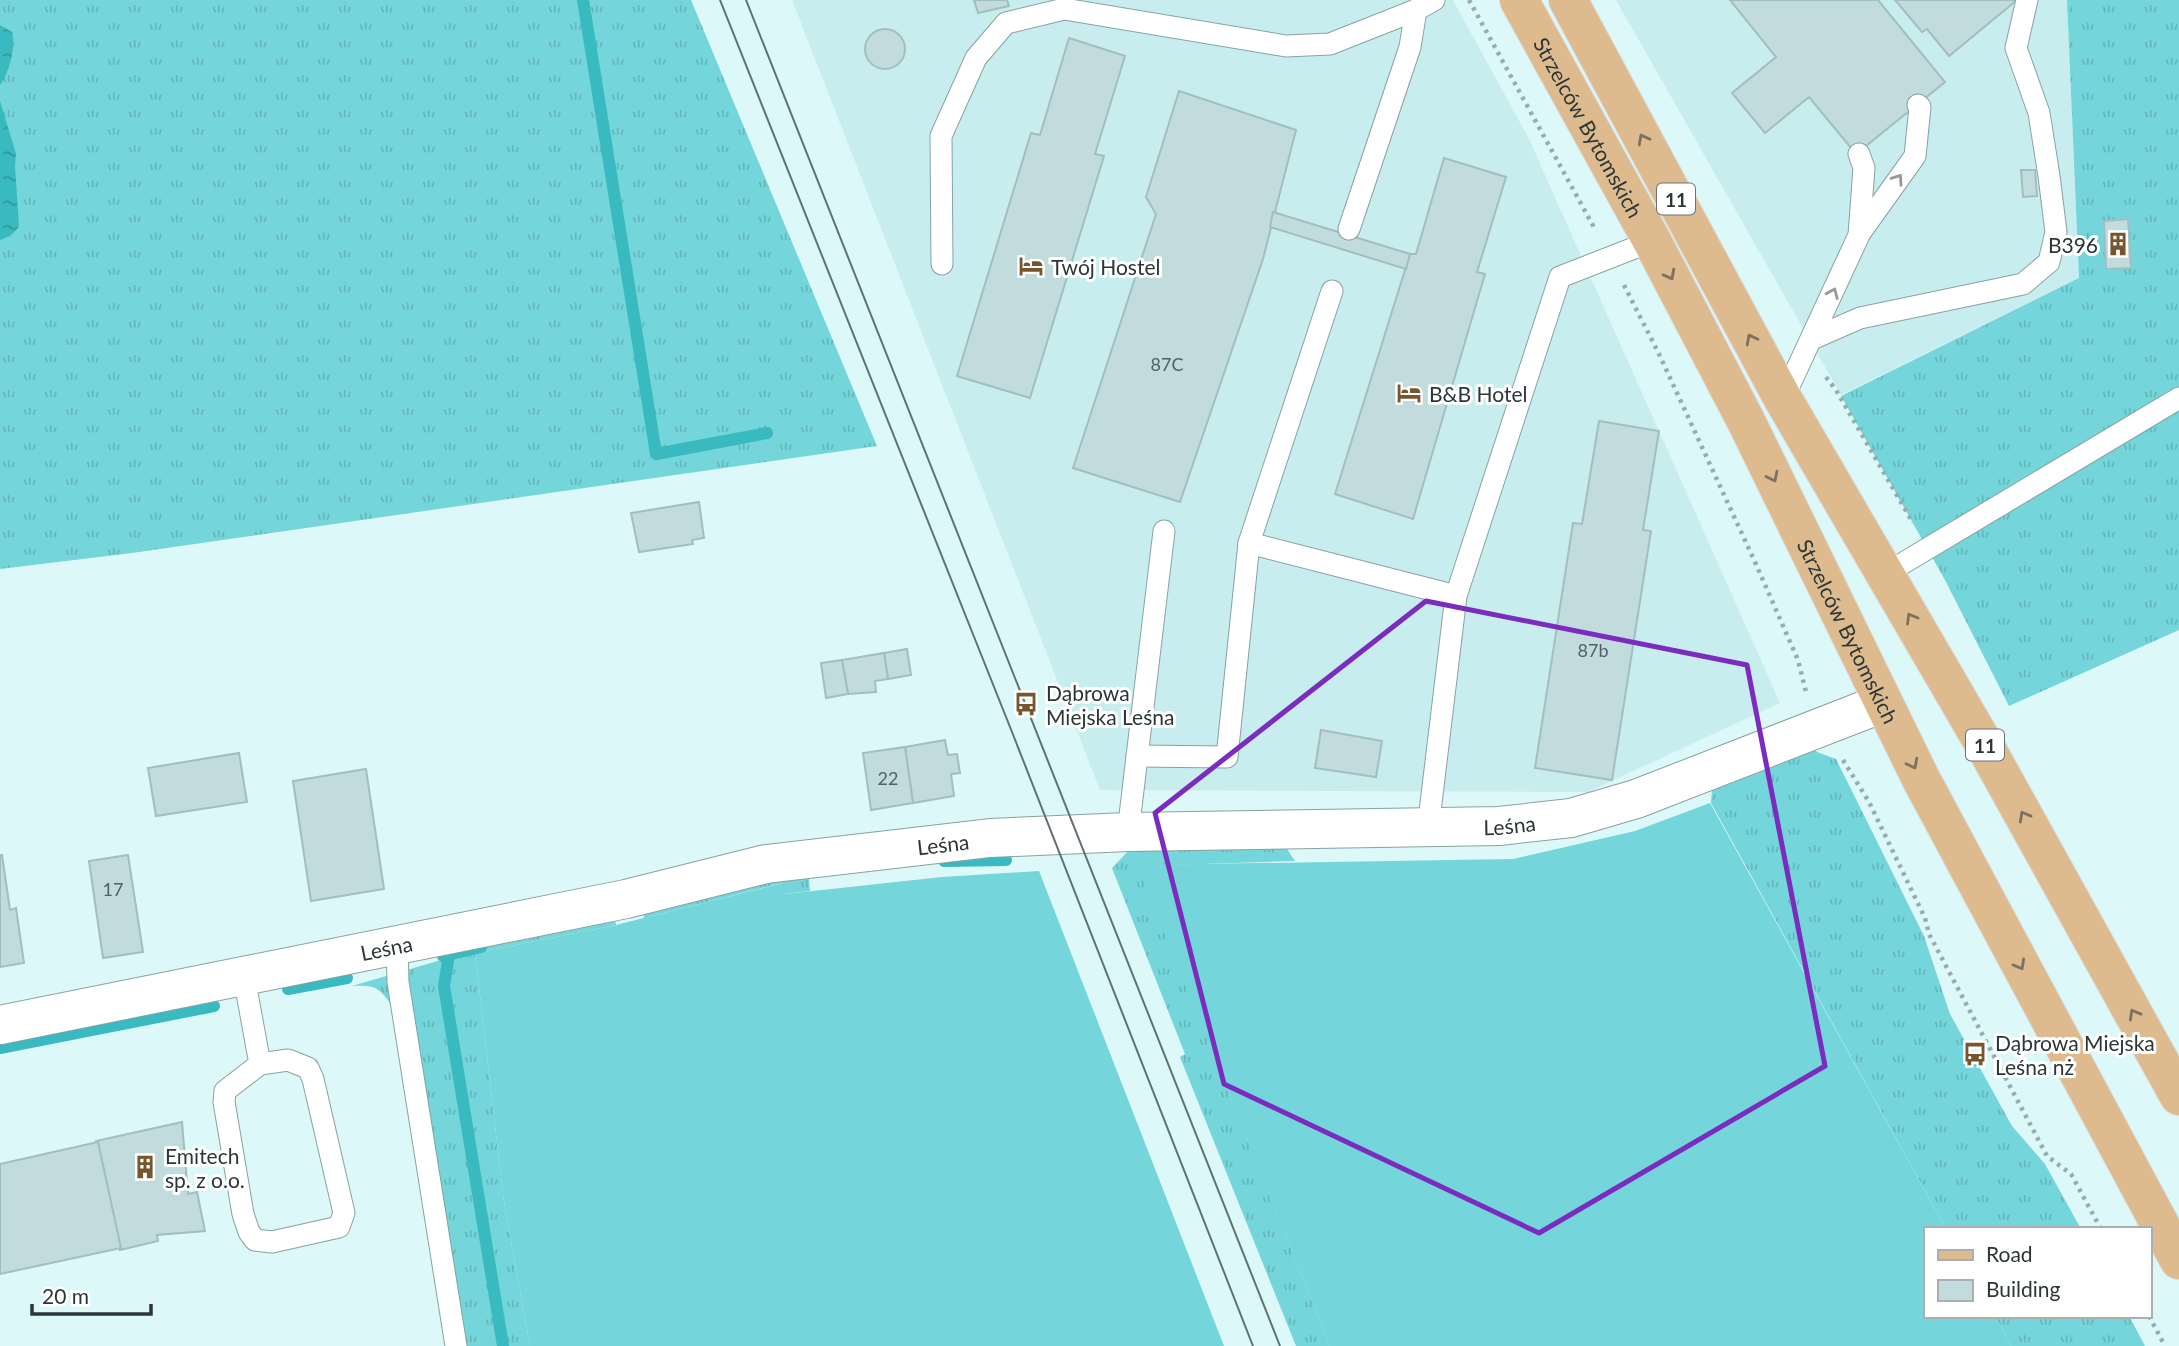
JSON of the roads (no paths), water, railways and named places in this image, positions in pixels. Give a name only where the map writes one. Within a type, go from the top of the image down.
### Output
[{"type":"main road","name":"Strzelców Bytomskich","points":[[1519,0],[1652,241],[1746,421],[1883,703],[1987,905],[2179,1260]]},
{"type":"main road","name":"Strzelców Bytomskich","points":[[1568,0],[1783,399],[1985,746],[2179,1096]]},
{"type":"street","name":"Leśna","points":[[0,1025],[626,898],[766,864],[989,838],[1128,832],[1428,828],[1530,824],[1571,818],[1636,799],[1883,703]]},
{"type":"lane","points":[[1812,339],[1860,318],[2023,284],[2049,262],[2056,232],[2049,176],[2039,113],[2016,48],[2027,0]]},
{"type":"lane","points":[[1349,229],[1425,5]]},
{"type":"lane","points":[[942,264],[941,136],[976,58],[1006,23],[1064,9],[1286,46],[1330,44],[1425,5]]},
{"type":"lane","points":[[1783,399],[1859,235],[1915,156],[1920,107],[1918,105]]},
{"type":"lane","points":[[1859,154],[1864,167],[1859,235]]},
{"type":"lane","points":[[1428,828],[1456,596],[1560,277],[1652,241]]},
{"type":"lane","points":[[1137,756],[1227,757],[1249,543],[1332,291]]},
{"type":"lane","points":[[1885,574],[2179,398]]},
{"type":"lane","points":[[1128,832],[1164,531]]},
{"type":"lane","points":[[1249,543],[1456,596]]},
{"type":"lane","points":[[397,946],[398,982],[456,1346]]},
{"type":"lane","points":[[244,977],[260,1064]]},
{"type":"lane","points":[[288,1060],[308,1068],[313,1079],[344,1213],[339,1227],[272,1242],[255,1240],[248,1232],[224,1102],[225,1091],[260,1064],[288,1060]]},
{"type":"water","points":[[0,25],[12,32],[13,45],[9,67],[0,85]]},
{"type":"water","points":[[0,101],[16,154],[19,227],[10,236],[0,240]]},
{"type":"waterway","points":[[583,0],[656,454],[767,433]]},
{"type":"waterway","points":[[944,861],[1006,860]]},
{"type":"waterway","points":[[443,956],[481,947]]},
{"type":"waterway","points":[[449,955],[444,986],[503,1346]]},
{"type":"waterway","points":[[288,989],[347,978]]},
{"type":"waterway","points":[[0,1048],[214,1006]]},
{"type":"tram line","points":[[720,0],[1253,1346]]},
{"type":"tram line","points":[[746,0],[1280,1346]]},
{"type":"place","name":"B396","points":[[2118,244]]},
{"type":"place","name":"Twój Hostel","points":[[1031,266]]},
{"type":"place","name":"B&B Hotel","points":[[1409,393]]},
{"type":"place","name":"Dąbrowa Miejska Leśna","points":[[1026,704]]},
{"type":"place","name":"Dąbrowa Miejska Leśna nż","points":[[1975,1054]]},
{"type":"place","name":"Emitech sp. z o.o.","points":[[145,1167]]}]
